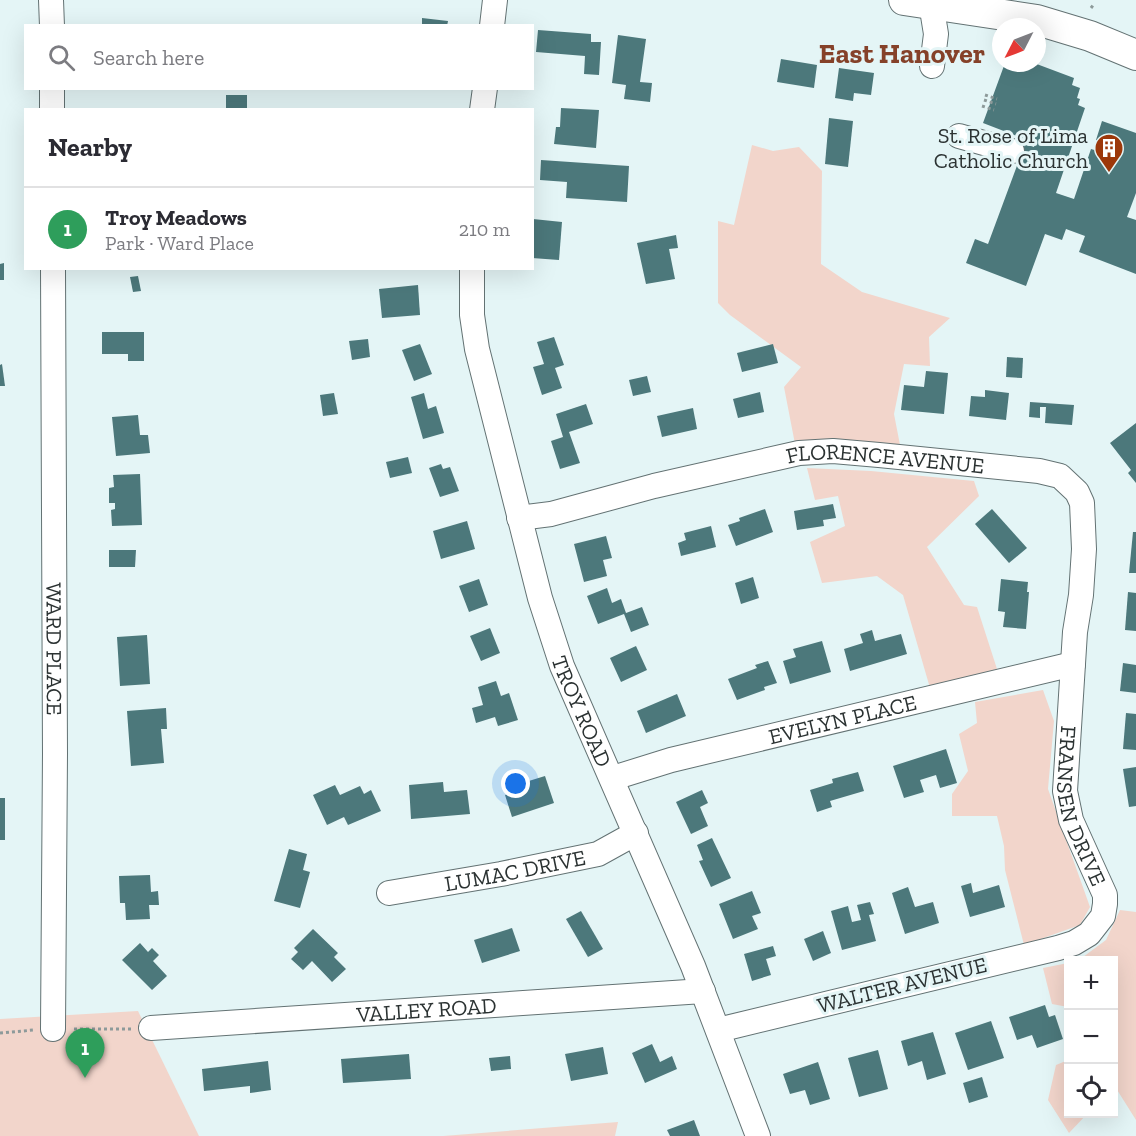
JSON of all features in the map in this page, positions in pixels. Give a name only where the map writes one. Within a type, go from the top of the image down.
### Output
[{"type":"main road","points":[[923,1],[1038,20],[1090,36],[1136,55]]},
{"type":"street","points":[[51,0],[52,24]]},
{"type":"street","points":[[492,24],[495,0]]},
{"type":"street","points":[[923,1],[936,34],[932,66]]},
{"type":"street","points":[[52,90],[52,108]]},
{"type":"street","points":[[482,108],[485,90]]},
{"type":"street","points":[[958,136],[1012,151]]},
{"type":"street","name":"WARD PLACE","points":[[53,270],[55,741],[53,1029]]},
{"type":"street","name":"TROY ROAD","points":[[472,270],[471,315],[477,349],[540,598],[561,666],[613,778],[703,991],[758,1136]]},
{"type":"street","name":"FLORENCE AVENUE","points":[[519,518],[551,514],[654,486],[798,453],[833,451],[879,455],[1039,471],[1060,476],[1077,492],[1082,503],[1084,549],[1073,664]]},
{"type":"street","name":"EVELYN PLACE","points":[[613,778],[671,760],[1073,664]]},
{"type":"street","name":"FRANSEN DRIVE","points":[[1073,664],[1065,791],[1067,809],[1105,894],[1103,916],[1097,926],[1084,938]]},
{"type":"street","name":"LUMAC DRIVE","points":[[389,893],[501,874],[598,854],[636,833]]},
{"type":"street","name":"WALTER AVENUE","points":[[718,1030],[1058,948],[1084,938]]},
{"type":"street","name":"VALLEY ROAD","points":[[151,1028],[703,991]]},
{"type":"path","points":[[1091,8],[1094,4]]},
{"type":"path","points":[[986,95],[997,99]]},
{"type":"path","points":[[984,100],[996,104]]},
{"type":"path","points":[[982,106],[994,110]]},
{"type":"path","points":[[0,1033],[53,1029],[151,1028]]},
{"type":"shaded area","points":[[752,145],[773,151],[799,147],[822,171],[821,264],[862,292],[950,318],[929,337],[930,366],[904,364],[894,414],[900,445],[795,444],[784,387],[801,367],[730,315],[718,303],[718,221],[734,225]]},
{"type":"shaded area","points":[[807,468],[871,471],[974,481],[979,496],[927,547],[964,605],[977,607],[997,669],[930,688],[903,595],[877,576],[822,583],[810,542],[845,526],[838,496],[815,500]]},
{"type":"shaded area","points":[[1043,690],[1054,721],[1048,789],[1090,907],[1080,925],[1024,945],[1005,870],[1004,846],[997,816],[952,816],[952,794],[968,771],[959,734],[977,723],[975,702]]},
{"type":"shaded area","points":[[1120,910],[1136,912],[1136,1120],[1118,1091],[1118,956],[1084,956],[1106,940]]},
{"type":"shaded area","points":[[1064,964],[1064,1006],[1052,1004],[1043,968]]},
{"type":"shaded area","points":[[138,1011],[199,1136],[0,1136],[0,1019]]},
{"type":"shaded area","points":[[1064,1062],[1064,1118],[1083,1118],[1069,1133],[1048,1100],[1056,1065]]},
{"type":"shaded area","points":[[618,1122],[615,1136],[443,1136]]},
{"type":"building","points":[[422,18],[448,21],[447,24],[422,24]]},
{"type":"building","points":[[538,30],[591,34],[591,42],[601,42],[599,75],[584,74],[585,56],[536,52]]},
{"type":"building","points":[[618,35],[646,39],[640,82],[652,83],[650,102],[624,99],[626,85],[612,83]]},
{"type":"building","points":[[781,59],[817,65],[814,88],[777,82]]},
{"type":"building","points":[[839,68],[874,73],[871,95],[854,93],[853,101],[835,98]]},
{"type":"building","name":"St. Rose of Lima Catholic Church","points":[[1046,68],[1074,78],[1072,85],[1080,88],[1077,98],[1080,99],[1078,105],[1085,108],[1056,193],[1074,199],[1091,149],[1101,152],[1104,143],[1096,140],[1102,121],[1136,133],[1136,193],[1127,217],[1136,220],[1136,274],[1079,252],[1085,236],[1066,229],[1062,240],[1045,234],[1026,286],[966,263],[975,239],[988,244],[1025,144],[1034,147],[1035,143],[983,123],[1002,72],[1046,72]]},
{"type":"building","points":[[226,95],[247,95],[247,108],[226,108]]},
{"type":"building","points":[[561,108],[599,110],[596,148],[554,144],[556,127],[560,127]]},
{"type":"building","points":[[829,118],[853,121],[848,167],[825,164]]},
{"type":"building","points":[[541,160],[629,166],[627,202],[566,198],[567,182],[540,180]]},
{"type":"building","points":[[534,219],[562,222],[559,260],[534,258]]},
{"type":"building","points":[[676,235],[678,248],[669,249],[675,279],[646,284],[637,243]]},
{"type":"building","points":[[4,263],[4,280],[0,280],[0,264]]},
{"type":"building","points":[[138,276],[141,291],[133,292],[130,277]]},
{"type":"building","points":[[418,285],[420,315],[382,318],[379,289]]},
{"type":"building","points":[[102,332],[144,332],[144,361],[128,361],[128,354],[102,354]]},
{"type":"building","points":[[554,337],[564,365],[555,368],[562,388],[542,395],[533,367],[544,364],[537,342]]},
{"type":"building","points":[[368,339],[370,357],[352,360],[349,341]]},
{"type":"building","points":[[420,344],[432,374],[414,381],[402,350]]},
{"type":"building","points":[[773,344],[778,363],[742,372],[737,353]]},
{"type":"building","points":[[1007,357],[1023,358],[1022,378],[1006,377]]},
{"type":"building","points":[[2,364],[5,386],[0,386],[0,365]]},
{"type":"building","points":[[926,371],[948,373],[944,414],[901,410],[904,385],[924,387]]},
{"type":"building","points":[[647,376],[651,392],[633,396],[629,380]]},
{"type":"building","points":[[985,390],[1009,393],[1006,420],[969,416],[971,396],[985,397]]},
{"type":"building","points":[[760,392],[764,412],[738,418],[733,399]]},
{"type":"building","points":[[334,393],[338,414],[323,416],[320,395]]},
{"type":"building","points":[[424,393],[428,409],[436,406],[444,433],[423,439],[411,397]]},
{"type":"building","points":[[1030,402],[1074,405],[1072,425],[1045,423],[1046,407],[1040,407],[1040,418],[1029,417]]},
{"type":"building","points":[[586,404],[593,424],[569,432],[580,463],[560,469],[551,441],[563,437],[556,414]]},
{"type":"building","points":[[693,408],[697,429],[662,437],[657,416]]},
{"type":"building","points":[[138,415],[140,435],[148,435],[150,453],[116,456],[112,417]]},
{"type":"building","points":[[1136,423],[1136,483],[1128,473],[1131,470],[1110,443]]},
{"type":"building","points":[[408,457],[412,473],[390,478],[386,462]]},
{"type":"building","points":[[441,464],[443,469],[450,467],[459,491],[440,497],[429,468]]},
{"type":"building","points":[[140,474],[142,525],[112,526],[111,510],[115,509],[115,503],[109,503],[109,488],[114,487],[113,475]]},
{"type":"building","points":[[833,504],[836,518],[823,520],[824,526],[797,530],[794,511]]},
{"type":"building","points":[[765,509],[773,532],[736,546],[728,525],[740,521],[739,518]]},
{"type":"building","points":[[992,509],[1027,548],[1009,563],[975,524]]},
{"type":"building","points":[[467,521],[475,549],[441,559],[433,531]]},
{"type":"building","points":[[711,526],[716,547],[681,556],[678,543],[686,540],[684,533]]},
{"type":"building","points":[[1133,532],[1136,532],[1136,573],[1129,573]]},
{"type":"building","points":[[606,536],[612,558],[603,560],[607,576],[584,582],[574,544]]},
{"type":"building","points":[[109,550],[136,550],[135,567],[109,567]]},
{"type":"building","points":[[753,577],[759,598],[741,604],[735,583]]},
{"type":"building","points":[[479,579],[488,605],[469,612],[459,586]]},
{"type":"building","points":[[1001,579],[1028,582],[1026,629],[1003,627],[1005,612],[998,611]]},
{"type":"building","points":[[607,588],[612,603],[621,599],[626,613],[642,607],[649,625],[631,632],[624,614],[598,624],[587,596]]},
{"type":"building","points":[[1128,592],[1136,593],[1136,631],[1125,630]]},
{"type":"building","points":[[490,628],[500,653],[481,661],[470,636]]},
{"type":"building","points":[[872,630],[875,641],[901,634],[907,654],[850,671],[844,649],[863,643],[860,634]]},
{"type":"building","points":[[147,635],[150,684],[120,686],[117,637]]},
{"type":"building","points":[[822,641],[831,672],[790,684],[783,661],[796,657],[793,649]]},
{"type":"building","points":[[636,646],[647,670],[621,682],[610,658]]},
{"type":"building","points":[[768,661],[777,683],[737,700],[728,679],[757,668],[755,665]]},
{"type":"building","points":[[1123,663],[1136,665],[1136,693],[1120,691]]},
{"type":"building","points":[[496,681],[501,696],[509,693],[518,720],[498,726],[495,717],[476,723],[472,708],[483,705],[478,687]]},
{"type":"building","points":[[677,694],[686,716],[646,733],[637,711]]},
{"type":"building","points":[[166,708],[167,729],[161,729],[164,763],[131,766],[127,711]]},
{"type":"building","points":[[1126,713],[1136,714],[1136,750],[1123,749]]},
{"type":"building","points":[[946,749],[957,783],[940,788],[936,775],[920,780],[924,792],[904,798],[893,766]]},
{"type":"building","points":[[1136,767],[1136,806],[1129,807],[1123,769]]},
{"type":"building","points":[[858,772],[864,791],[830,801],[832,807],[817,812],[810,790],[833,783],[832,779]]},
{"type":"building","points":[[545,776],[554,803],[512,817],[505,795],[521,790],[519,784]]},
{"type":"building","points":[[443,782],[444,792],[467,790],[470,814],[411,819],[409,785]]},
{"type":"building","points":[[335,785],[340,795],[360,786],[364,794],[371,790],[381,811],[348,825],[344,817],[327,825],[313,795]]},
{"type":"building","points":[[702,790],[708,803],[700,807],[708,826],[691,834],[676,802]]},
{"type":"building","points":[[0,798],[5,798],[5,840],[0,840]]},
{"type":"building","points":[[712,838],[731,878],[711,887],[699,861],[703,860],[697,845]]},
{"type":"building","points":[[289,849],[307,854],[303,870],[310,872],[300,908],[274,901]]},
{"type":"building","points":[[150,875],[151,892],[158,891],[159,905],[149,905],[150,919],[126,920],[125,903],[120,903],[119,876]]},
{"type":"building","points":[[971,883],[973,893],[999,885],[1005,907],[970,917],[961,886]]},
{"type":"building","points":[[908,887],[915,907],[933,902],[939,923],[905,934],[892,893]]},
{"type":"building","points":[[752,891],[761,913],[752,916],[758,929],[733,939],[719,904]]},
{"type":"building","points":[[870,902],[874,914],[869,915],[876,941],[842,950],[831,911],[848,906],[852,922],[861,920],[857,905]]},
{"type":"building","points":[[581,911],[603,949],[588,957],[566,919]]},
{"type":"building","points":[[512,928],[520,951],[482,963],[474,940]]},
{"type":"building","points":[[313,929],[338,953],[334,957],[346,969],[332,982],[312,961],[303,970],[291,959],[298,952],[294,948]]},
{"type":"building","points":[[823,931],[831,953],[813,961],[804,939]]},
{"type":"building","points":[[140,943],[148,952],[152,948],[159,955],[153,961],[167,976],[152,990],[122,960]]},
{"type":"building","points":[[773,946],[776,956],[766,959],[771,975],[752,981],[744,954]]},
{"type":"building","points":[[1045,1005],[1049,1017],[1055,1015],[1063,1039],[1037,1048],[1032,1035],[1017,1040],[1009,1017]]},
{"type":"building","points":[[991,1021],[1004,1058],[968,1070],[955,1033]]},
{"type":"building","points":[[933,1032],[946,1074],[927,1080],[922,1061],[908,1066],[901,1041]]},
{"type":"building","points":[[652,1044],[660,1062],[672,1056],[677,1069],[645,1083],[632,1053]]},
{"type":"building","points":[[603,1047],[608,1074],[571,1081],[565,1054]]},
{"type":"building","points":[[878,1050],[888,1089],[859,1097],[848,1058]]},
{"type":"building","points":[[409,1054],[411,1079],[343,1083],[341,1059]]},
{"type":"building","points":[[510,1056],[511,1069],[491,1071],[489,1058]]},
{"type":"building","points":[[268,1061],[271,1090],[250,1093],[250,1086],[204,1091],[202,1069]]},
{"type":"building","points":[[818,1062],[830,1099],[810,1105],[805,1090],[790,1094],[783,1074]]},
{"type":"building","points":[[982,1077],[988,1097],[969,1103],[963,1083]]},
{"type":"building","points":[[694,1120],[700,1136],[670,1136],[667,1130]]},
{"type":"place","name":"St. Rose of Lima Catholic Church","points":[[1109,174]]},
{"type":"place","name":"Troy Meadows","points":[[85,1078]]},
{"type":"district","name":"East Hanover","points":[[902,53]]}]
